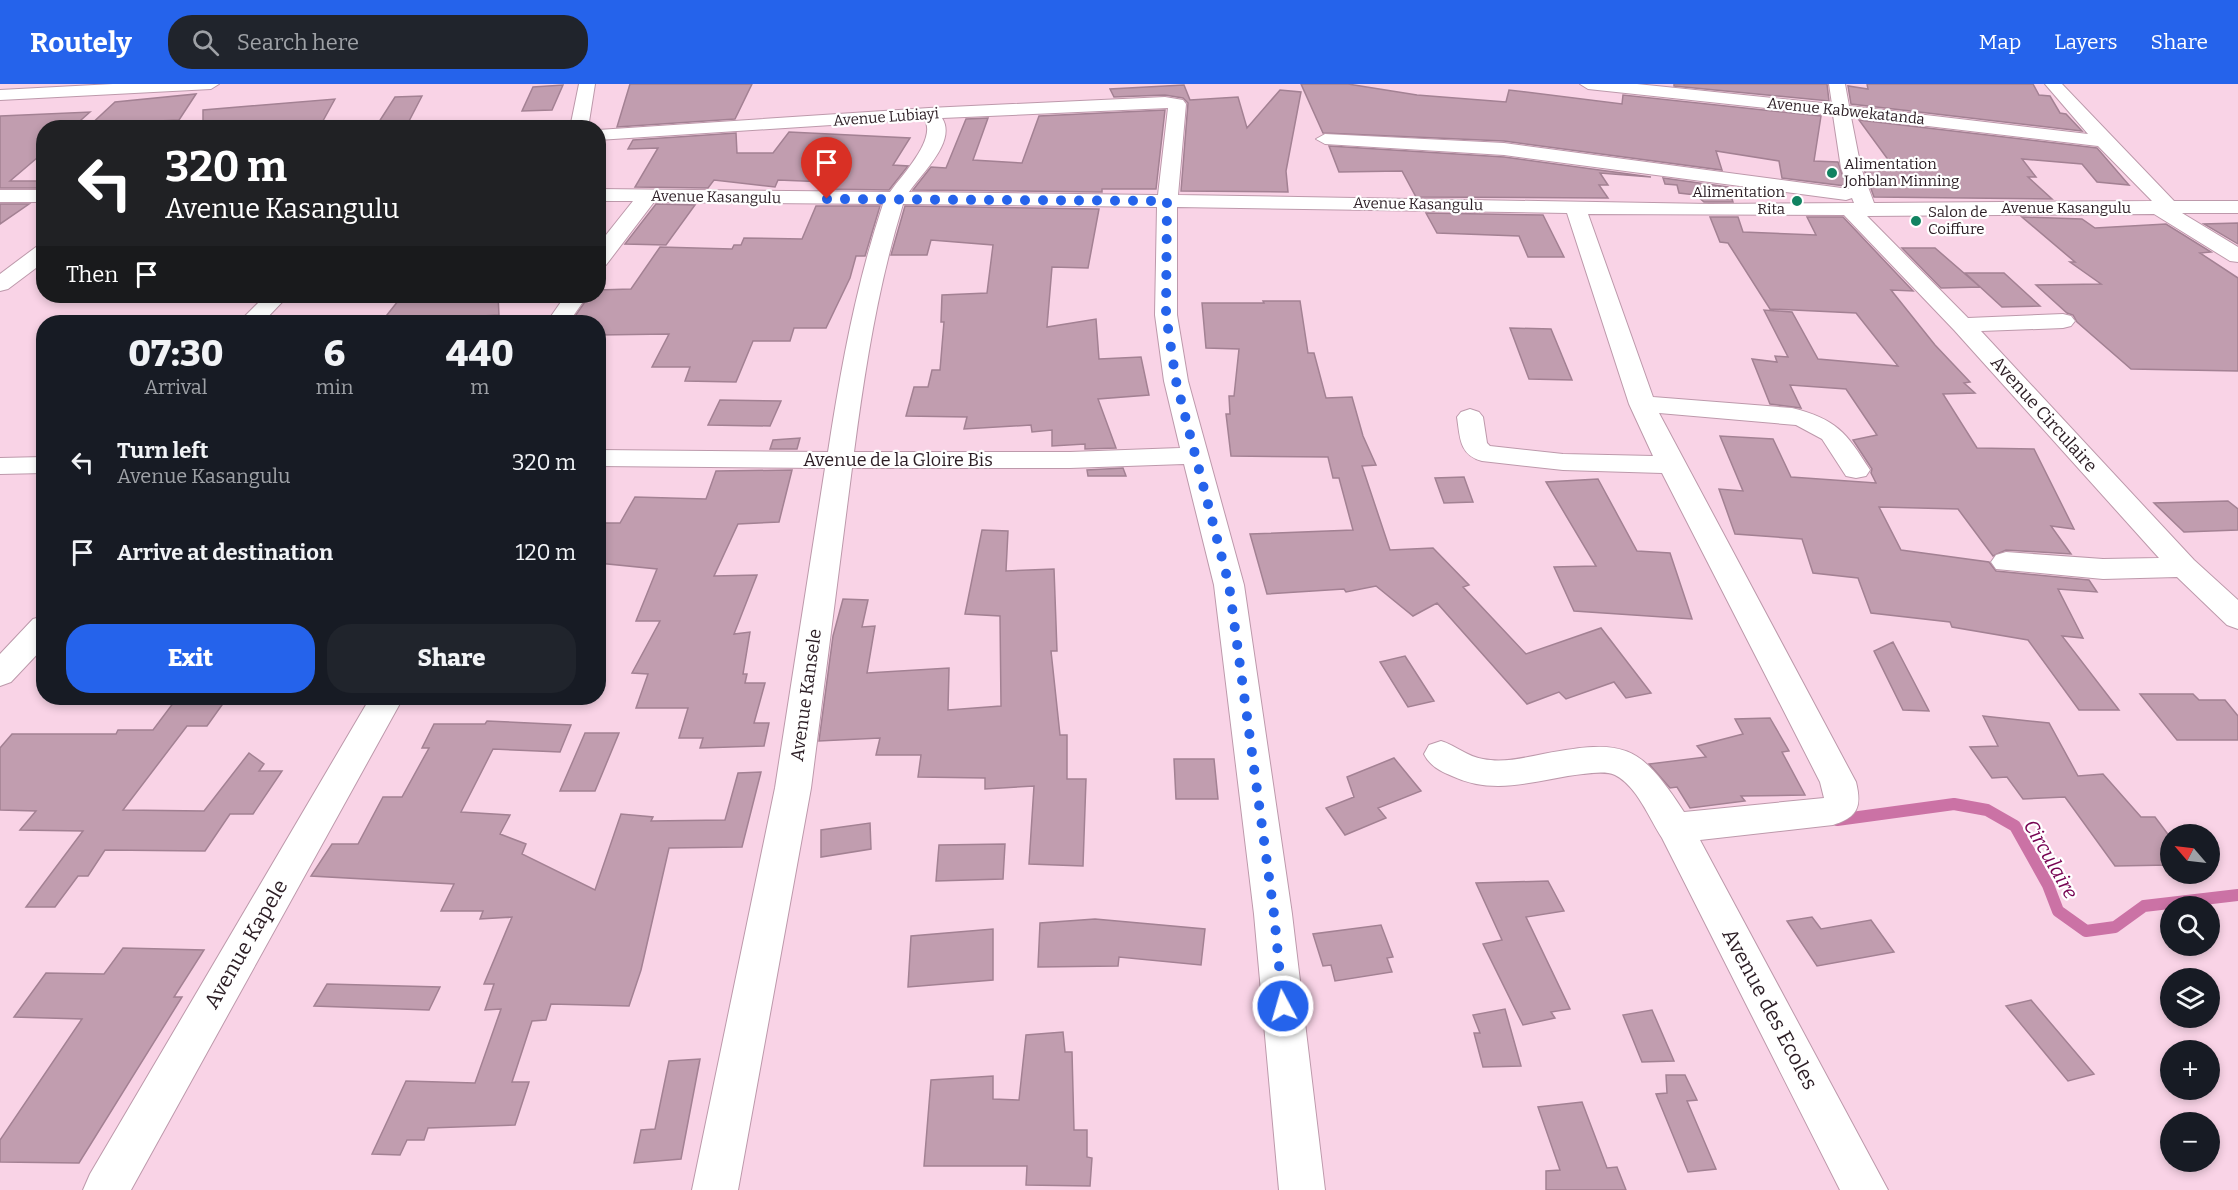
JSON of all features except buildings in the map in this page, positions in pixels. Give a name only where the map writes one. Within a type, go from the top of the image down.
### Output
[{"type":"street","points":[[0,95],[211,84]]},
{"type":"street","points":[[581,120],[588,84]]},
{"type":"street","name":"Avenue Kabwekatanda","points":[[1588,84],[2104,141]]},
{"type":"street","points":[[1325,139],[1504,149],[1650,166],[1858,206],[1837,84]]},
{"type":"street","points":[[2053,84],[2164,208],[2238,255]]},
{"type":"street","name":"Avenue Lubiayi","points":[[606,134],[929,113],[1173,103],[1177,104],[1176,130],[1167,201]]},
{"type":"street","name":"Avenue Kansele","points":[[715,1190],[793,788],[857,340],[876,253],[894,200],[936,140],[939,130],[937,121],[929,113]]},
{"type":"street","name":"Avenue Kasangulu","points":[[606,195],[1575,206],[2238,207]]},
{"type":"street","points":[[0,196],[36,196]]},
{"type":"street","points":[[606,250],[648,196]]},
{"type":"street","points":[[1167,201],[1166,315],[1176,381],[1229,585],[1274,914],[1302,1190]]},
{"type":"street","points":[[1575,206],[1650,425],[1838,782],[1842,798],[1840,806],[1833,811],[1675,828]]},
{"type":"street","name":"Avenue Circulaire","points":[[1858,206],[1962,324],[2184,567],[2238,618]]},
{"type":"street","points":[[0,284],[36,258]]},
{"type":"street","points":[[257,315],[270,303]]},
{"type":"street","points":[[1962,324],[2063,321]]},
{"type":"street","points":[[1642,404],[1792,416],[1814,420],[1838,440],[1856,470]]},
{"type":"street","points":[[1470,417],[1474,446],[1482,453],[1563,462],[1673,465]]},
{"type":"street","name":"Avenue de la Gloire Bis","points":[[606,458],[838,461],[1070,460],[1197,455]]},
{"type":"street","points":[[0,466],[36,465]]},
{"type":"street","points":[[2006,562],[2103,568],[2184,567]]},
{"type":"street","points":[[0,674],[36,636]]},
{"type":"street","name":"Avenue Kapele","points":[[106,1190],[382,705]]},
{"type":"street","name":"Avenue des Ecoles","points":[[1441,754],[1459,765],[1482,773],[1502,774],[1601,759],[1629,766],[1639,776],[1675,828],[1865,1190]]},
{"type":"waterway","name":"Circulaire","points":[[1837,820],[1954,804],[1987,810],[2015,826],[2048,885],[2058,911],[2086,931],[2115,927],[2144,906],[2238,895]]},
{"type":"place","name":"Alimentation Johblan Minning","points":[[1832,173]]},
{"type":"place","name":"Alimentation Rita","points":[[1797,201]]},
{"type":"place","name":"Salon de Coiffure","points":[[1916,221]]},
{"type":"route","points":[[827,199],[1167,201],[1166,315],[1176,381],[1229,585],[1274,914],[1283,1006]]}]
